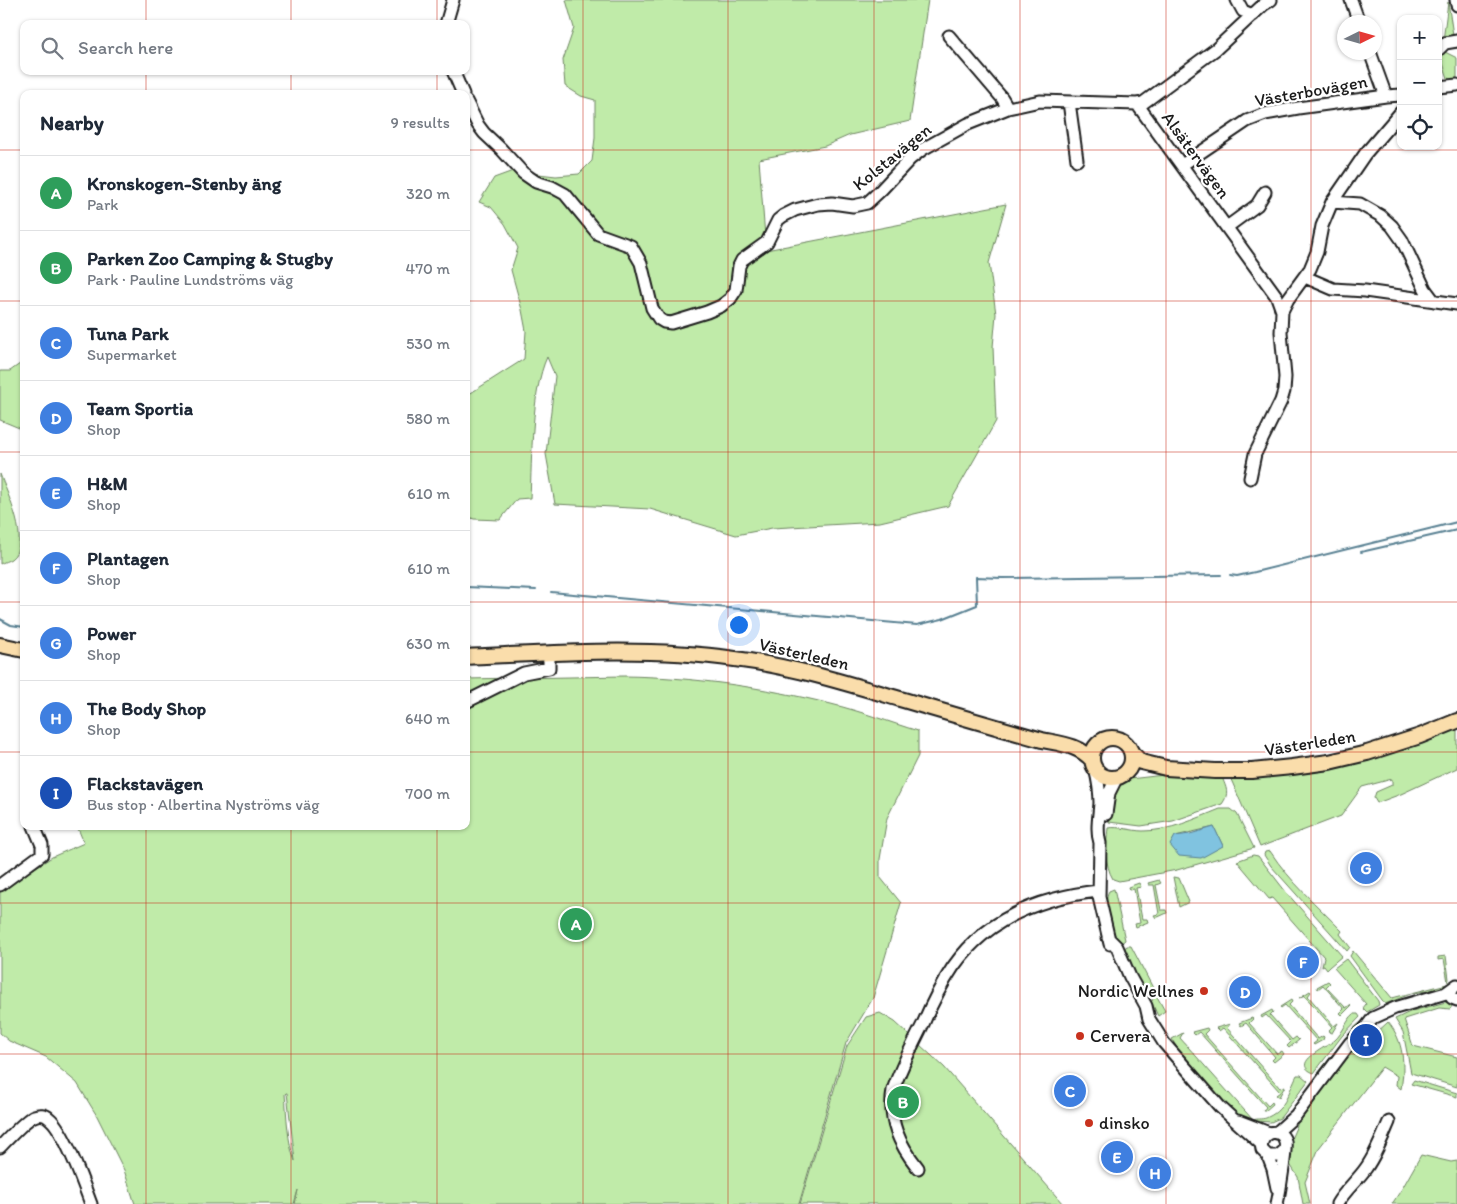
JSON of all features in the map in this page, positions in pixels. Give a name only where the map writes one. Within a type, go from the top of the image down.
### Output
[{"type":"main road","points":[[0,645],[20,649]]},
{"type":"main road","name":"Västerleden","points":[[470,657],[549,653],[658,652],[714,656],[765,664],[820,676],[1042,740],[1066,744],[1081,750],[1094,764]]},
{"type":"main road","name":"Västerleden","points":[[1131,752],[1141,762],[1166,768],[1252,771],[1329,762],[1384,748],[1456,721]]},
{"type":"main road","points":[[1109,738],[1118,739],[1126,744],[1131,752],[1131,762],[1120,775],[1105,776],[1094,764],[1094,750],[1100,742],[1109,738]]},
{"type":"main road","name":"Västerleden","points":[[1066,744],[1100,742]]},
{"type":"main road","name":"Västerleden","points":[[1120,775],[1166,768]]},
{"type":"street","points":[[447,20],[453,0]]},
{"type":"street","points":[[1237,0],[1243,11],[1253,15]]},
{"type":"street","points":[[1137,104],[1142,103],[1216,49],[1271,0]]},
{"type":"street","points":[[1351,0],[1356,15]]},
{"type":"street","points":[[1456,0],[1457,6]]},
{"type":"street","points":[[949,36],[1002,98],[1008,108]]},
{"type":"street","points":[[1442,46],[1445,43],[1457,41]]},
{"type":"street","points":[[1373,60],[1386,96]]},
{"type":"street","points":[[455,75],[461,90]]},
{"type":"street","points":[[1442,87],[1457,85]]},
{"type":"street","name":"Västerbovägen","points":[[1182,165],[1246,121],[1265,114],[1397,95]]},
{"type":"street","name":"Kolstavägen","points":[[470,109],[484,133],[523,173],[536,182],[565,194],[598,234],[631,246],[641,263],[652,308],[659,319],[671,323],[707,312],[726,303],[736,290],[739,266],[742,260],[767,242],[778,220],[784,215],[794,210],[818,204],[832,203],[853,206],[867,203],[910,159],[923,149],[968,124],[1008,108],[1040,101],[1137,104]]},
{"type":"street","points":[[1069,102],[1078,160]]},
{"type":"street","name":"Alsätervägen","points":[[1137,104],[1277,298],[1282,311]]},
{"type":"street","points":[[1250,478],[1256,454],[1284,391],[1285,377],[1281,332],[1282,311],[1288,299],[1314,262],[1322,226],[1332,202],[1365,154],[1397,117]]},
{"type":"street","name":"Alsätervägen","points":[[1227,227],[1257,205],[1265,192]]},
{"type":"street","points":[[1332,202],[1366,206],[1392,226],[1402,240],[1425,290],[1434,301]]},
{"type":"street","points":[[1305,277],[1333,289],[1365,291],[1457,304]]},
{"type":"street","points":[[470,700],[524,673],[549,668],[549,653]]},
{"type":"street","points":[[1094,764],[1099,783],[1100,802],[1098,834],[1100,842],[1099,891],[1111,951],[1130,977],[1146,1006],[1156,1016],[1174,1054],[1231,1118],[1261,1144]]},
{"type":"street","points":[[1100,842],[1104,835],[1109,793],[1120,775]]},
{"type":"street","points":[[0,885],[42,854],[42,845],[36,830]]},
{"type":"street","points":[[918,1168],[906,1153],[894,1128],[892,1108],[894,1090],[926,1016],[953,967],[979,937],[1014,913],[1050,900],[1099,891]]},
{"type":"street","points":[[1268,1156],[1278,1156],[1278,1140],[1350,1043],[1364,1030],[1373,1018],[1385,1011],[1446,993],[1454,993]]},
{"type":"street","points":[[0,1147],[31,1117],[43,1115],[50,1118],[76,1164],[91,1204]]},
{"type":"street","points":[[1231,1118],[1278,1140]]},
{"type":"street","points":[[1337,1204],[1372,1158],[1389,1122]]},
{"type":"street","points":[[1278,1140],[1264,1138],[1261,1144],[1262,1150],[1268,1156],[1273,1169],[1278,1200]]},
{"type":"street","points":[[1278,1140],[1278,1200]]},
{"type":"green space","points":[[566,0],[928,0],[910,121],[850,135],[825,146],[759,159],[766,250],[1006,204],[989,263],[996,314],[993,347],[996,421],[948,506],[880,522],[772,528],[736,535],[650,509],[555,504],[546,454],[555,376],[547,357],[538,388],[535,407],[530,498],[517,499],[500,520],[470,518],[470,393],[524,359],[526,331],[511,270],[518,248],[505,224],[491,207],[479,202],[494,178],[513,171],[556,176],[579,174],[592,161],[595,138],[595,100],[581,96],[565,86],[563,60],[574,28]]},
{"type":"green space","points":[[1448,2],[1453,35],[1443,41]]},
{"type":"green space","points":[[1443,51],[1457,58],[1457,84],[1449,81],[1442,61]]},
{"type":"green space","points":[[20,364],[20,428],[0,420],[0,371],[10,371]]},
{"type":"green space","points":[[0,474],[16,518],[19,542],[17,552],[11,559],[0,564]]},
{"type":"green space","points":[[624,676],[702,681],[754,688],[831,704],[918,731],[918,756],[887,818],[880,859],[880,877],[901,903],[873,998],[846,1043],[799,1204],[295,1204],[298,1190],[294,1204],[135,1204],[124,1170],[97,1116],[77,1083],[46,1057],[9,1041],[0,1033],[0,890],[52,857],[84,843],[79,830],[470,830],[470,679]],"holes":[[[286,1093],[287,1093],[295,1161],[290,1146]]]},
{"type":"green space","points":[[1457,728],[1457,768],[1377,803],[1374,798],[1376,792],[1392,785],[1392,779],[1362,787],[1341,816],[1260,847],[1230,777],[1282,775],[1329,769]]},
{"type":"green space","points":[[1164,775],[1222,777],[1226,797],[1222,804],[1173,821],[1141,826],[1109,822],[1112,792],[1121,780]]},
{"type":"green space","points":[[1220,809],[1231,809],[1237,814],[1254,848],[1177,870],[1119,881],[1113,879],[1107,861],[1108,828],[1139,831],[1163,829],[1182,824]],"holes":[[[1214,827],[1223,846],[1175,836]]]},
{"type":"green space","points":[[1270,851],[1295,883],[1342,931],[1340,934],[1350,947],[1347,951],[1271,866],[1264,855],[1265,852]]},
{"type":"green space","points":[[1253,855],[1258,856],[1286,892],[1342,956],[1327,969],[1324,965],[1322,966],[1324,957],[1272,898],[1269,899],[1237,861]]},
{"type":"green space","points":[[1173,877],[1179,878],[1189,902],[1179,907]]},
{"type":"green space","points":[[1159,880],[1161,883],[1156,885],[1161,910],[1166,910],[1167,913],[1156,918],[1154,915],[1159,914],[1154,885],[1149,885],[1148,883]]},
{"type":"green space","points":[[1139,883],[1141,887],[1136,888],[1142,919],[1147,919],[1148,922],[1136,927],[1135,924],[1140,923],[1134,889],[1129,890],[1128,887]]},
{"type":"green space","points":[[1114,889],[1125,940],[1120,944],[1114,933],[1107,903],[1109,891]]},
{"type":"green space","points":[[1127,946],[1131,946],[1154,990],[1150,991],[1147,985],[1144,987],[1132,971],[1122,950]]},
{"type":"green space","points":[[1353,951],[1392,998],[1447,984],[1440,989],[1413,993],[1385,1004],[1350,956]]},
{"type":"green space","points":[[1446,956],[1448,982],[1444,959],[1438,960],[1438,957]]},
{"type":"green space","points":[[1346,959],[1378,1001],[1379,1005],[1367,1012],[1363,1008],[1366,1004],[1334,968]]},
{"type":"green space","points":[[1328,981],[1330,983],[1326,987],[1346,1008],[1351,1006],[1342,1015],[1340,1013],[1344,1009],[1323,985],[1318,989],[1317,987]]},
{"type":"green space","points":[[1310,991],[1308,996],[1334,1026],[1338,1023],[1332,1033],[1328,1031],[1332,1027],[1304,995],[1299,998]]},
{"type":"green space","points":[[1155,993],[1165,1011],[1158,1016],[1150,995]]},
{"type":"green space","points":[[1291,1000],[1292,1002],[1289,1005],[1318,1039],[1323,1036],[1323,1040],[1314,1045],[1317,1041],[1285,1005],[1280,1007]]},
{"type":"green space","points":[[1446,1002],[1452,1006],[1450,1009],[1439,1008],[1404,1019],[1413,1046],[1457,1057],[1457,1087],[1411,1073],[1403,1032],[1395,1019],[1412,1011]]},
{"type":"green space","points":[[1272,1010],[1273,1012],[1270,1015],[1292,1040],[1296,1037],[1299,1040],[1289,1048],[1287,1046],[1291,1042],[1266,1015],[1262,1018],[1261,1016]]},
{"type":"green space","points":[[880,1013],[895,1022],[944,1067],[1063,1204],[800,1204],[847,1046],[866,1017]]},
{"type":"green space","points":[[1354,1014],[1358,1014],[1360,1017],[1342,1036],[1314,1073],[1307,1069],[1305,1064],[1312,1055],[1335,1040]]},
{"type":"green space","points":[[1252,1018],[1249,1023],[1277,1054],[1282,1051],[1284,1054],[1274,1062],[1272,1060],[1275,1057],[1246,1023],[1241,1026],[1239,1023]]},
{"type":"green space","points":[[1361,1022],[1321,1072],[1318,1073],[1353,1029]]},
{"type":"green space","points":[[1388,1022],[1397,1037],[1402,1054],[1401,1089],[1396,1085],[1397,1076],[1382,1067],[1319,1148],[1305,1182],[1310,1204],[1303,1204],[1298,1177],[1286,1158],[1291,1139],[1300,1118],[1353,1051],[1359,1049]]},
{"type":"green space","points":[[1230,1024],[1227,1028],[1280,1088],[1285,1086],[1279,1097],[1276,1095],[1280,1092],[1223,1028],[1219,1031],[1216,1028]]},
{"type":"green space","points":[[1207,1028],[1208,1030],[1204,1034],[1268,1106],[1272,1102],[1273,1104],[1265,1111],[1263,1111],[1266,1107],[1199,1032],[1195,1035],[1192,1032]]},
{"type":"green space","points":[[1183,1033],[1180,1038],[1253,1120],[1266,1118],[1279,1109],[1286,1099],[1297,1075],[1301,1075],[1308,1081],[1280,1118],[1271,1122],[1256,1121],[1252,1124],[1228,1109],[1181,1056],[1172,1039]]},
{"type":"green space","points":[[1414,1080],[1457,1093],[1457,1097],[1411,1084]]},
{"type":"green space","points":[[1421,1155],[1451,1162],[1457,1161],[1457,1204],[1392,1204]]},
{"type":"water","points":[[1214,827],[1223,846],[1201,858],[1179,856],[1170,845],[1175,836]]},
{"type":"waterway","points":[[1230,575],[1237,576],[1255,572],[1457,522]]},
{"type":"waterway","points":[[1361,552],[1457,530]]},
{"type":"waterway","points":[[551,592],[917,625],[942,619],[977,605],[976,577],[1221,575]]},
{"type":"waterway","points":[[470,587],[536,590]]},
{"type":"waterway","points":[[0,619],[11,625],[20,626]]},
{"type":"place","name":"Power","points":[[1366,868]]},
{"type":"place","name":"Kronskogen-Stenby äng","points":[[576,924]]},
{"type":"place","name":"Plantagen","points":[[1303,962]]},
{"type":"place","name":"Nordic Wellnes","points":[[1204,991]]},
{"type":"place","name":"Team Sportia","points":[[1245,992]]},
{"type":"place","name":"Cervera","points":[[1080,1036]]},
{"type":"place","name":"Flackstavägen","points":[[1366,1040]]},
{"type":"place","name":"Tuna Park","points":[[1070,1091]]},
{"type":"place","name":"Parken Zoo Camping & Stugby","points":[[903,1102]]},
{"type":"place","name":"dinsko","points":[[1089,1123]]},
{"type":"place","name":"H&M","points":[[1117,1157]]},
{"type":"place","name":"The Body Shop","points":[[1155,1173]]}]
